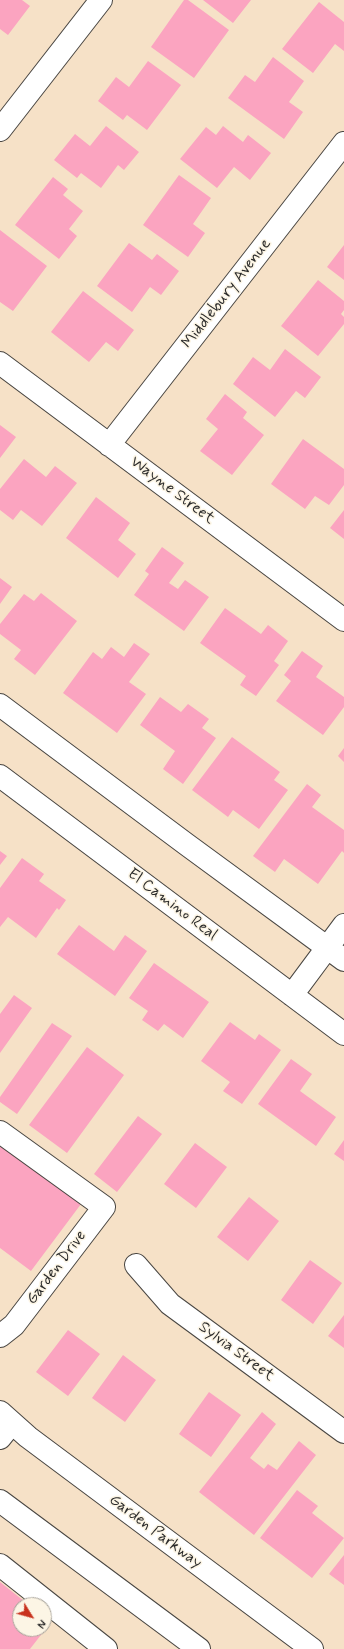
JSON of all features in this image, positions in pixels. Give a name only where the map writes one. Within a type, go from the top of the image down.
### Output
[{"type":"street","points":[[0,130],[102,0]]},
{"type":"street","name":"Middlebury Avenue","points":[[109,444],[344,143]]},
{"type":"street","name":"Wayne Street","points":[[0,363],[344,620]]},
{"type":"street","points":[[0,705],[335,954]]},
{"type":"street","name":"El Camino Real","points":[[0,776],[344,1034]]},
{"type":"street","points":[[292,995],[335,954],[344,925]]},
{"type":"street","name":"Garden Drive","points":[[0,1132],[104,1207],[14,1324],[0,1336]]},
{"type":"street","name":"Sylvia Street","points":[[136,1265],[170,1304],[341,1425]]},
{"type":"street","name":"Garden Parkway","points":[[4,1424],[28,1437],[312,1649]]},
{"type":"street","points":[[0,1501],[199,1649]]},
{"type":"street","points":[[0,1565],[106,1649]]},
{"type":"building","points":[[0,0],[22,0],[30,6],[8,35],[0,29]]},
{"type":"building","points":[[184,0],[188,0],[229,30],[194,78],[151,47]]},
{"type":"building","points":[[203,0],[251,0],[233,23]]},
{"type":"building","points":[[319,2],[344,22],[344,51],[335,44],[313,73],[282,49]]},
{"type":"building","points":[[273,57],[304,81],[289,102],[303,112],[284,139],[228,98],[245,75],[255,82]]},
{"type":"building","points":[[148,61],[181,85],[147,130],[127,115],[123,120],[98,101],[116,77],[129,87]]},
{"type":"building","points":[[106,126],[139,152],[124,170],[118,165],[101,188],[81,173],[77,178],[54,160],[75,134],[90,146]]},
{"type":"building","points":[[223,126],[243,142],[248,135],[271,153],[250,180],[234,167],[217,188],[180,159],[206,127],[216,135]]},
{"type":"building","points":[[179,175],[211,198],[193,224],[205,233],[188,257],[143,225]]},
{"type":"building","points":[[53,177],[68,189],[63,195],[83,211],[69,229],[77,236],[59,259],[15,225]]},
{"type":"building","points":[[0,230],[47,266],[13,311],[0,302]]},
{"type":"building","points":[[129,243],[152,260],[157,254],[179,271],[161,295],[150,287],[132,312],[97,286]]},
{"type":"building","points":[[344,245],[344,280],[327,267]]},
{"type":"building","points":[[318,280],[344,301],[344,310],[341,314],[344,317],[344,324],[318,356],[281,326]]},
{"type":"building","points":[[83,291],[134,330],[118,351],[106,342],[89,362],[51,332]]},
{"type":"building","points":[[285,349],[321,377],[305,398],[296,391],[275,417],[233,384],[253,357],[270,370]]},
{"type":"building","points":[[225,394],[247,412],[243,418],[264,435],[232,475],[200,451],[218,429],[206,419]]},
{"type":"building","points":[[0,425],[16,437],[0,458]]},
{"type":"building","points":[[303,439],[344,469],[344,485],[329,505],[315,496],[305,509],[271,484]]},
{"type":"building","points":[[24,459],[46,477],[55,466],[77,483],[42,526],[21,510],[13,520],[0,510],[0,489]]},
{"type":"building","points":[[96,497],[130,523],[118,540],[136,554],[118,578],[66,538]]},
{"type":"building","points":[[344,510],[344,539],[330,528]]},
{"type":"building","points":[[162,547],[184,563],[169,583],[178,589],[185,580],[209,597],[184,631],[134,595],[149,574],[145,571]]},
{"type":"building","points":[[0,578],[12,587],[0,604]]},
{"type":"building","points":[[41,593],[77,621],[35,675],[14,659],[21,650],[0,634],[0,624],[24,594],[34,601]]},
{"type":"building","points":[[225,608],[261,634],[268,625],[288,641],[274,661],[279,665],[256,696],[240,685],[246,676],[200,643]]},
{"type":"building","points":[[134,643],[150,654],[129,682],[146,694],[117,733],[63,693],[93,652],[102,659],[111,647],[124,657]]},
{"type":"building","points":[[302,651],[323,666],[316,677],[344,697],[344,707],[323,735],[276,701],[291,681],[284,675]]},
{"type":"building","points":[[160,697],[181,712],[188,704],[209,719],[202,728],[216,738],[183,784],[163,769],[175,751],[140,725]]},
{"type":"building","points":[[232,737],[280,772],[274,780],[288,790],[259,829],[233,810],[228,817],[192,790]]},
{"type":"building","points":[[344,748],[344,762],[338,756]]},
{"type":"building","points":[[307,784],[321,795],[312,807],[344,830],[344,853],[342,851],[318,884],[284,859],[275,872],[253,856]]},
{"type":"building","points":[[0,851],[7,856],[0,865]]},
{"type":"building","points":[[22,858],[44,874],[39,881],[66,900],[59,910],[57,908],[36,938],[8,917],[0,927],[0,888]]},
{"type":"building","points":[[79,925],[114,951],[125,935],[147,951],[115,996],[57,954]]},
{"type":"building","points":[[154,963],[209,1002],[183,1038],[164,1024],[158,1031],[142,1020],[148,1011],[129,998]]},
{"type":"building","points":[[14,995],[32,1008],[0,1053],[0,1014]]},
{"type":"building","points":[[230,1022],[255,1040],[259,1034],[281,1050],[242,1104],[223,1091],[230,1082],[201,1061]]},
{"type":"building","points":[[52,1023],[72,1036],[17,1114],[0,1102],[0,1097]]},
{"type":"building","points":[[87,1047],[124,1075],[67,1153],[29,1125]]},
{"type":"building","points":[[291,1059],[312,1074],[300,1091],[336,1117],[316,1146],[258,1104]]},
{"type":"building","points":[[138,1116],[162,1134],[117,1192],[94,1174]]},
{"type":"building","points":[[344,1140],[344,1161],[334,1154]]},
{"type":"building","points":[[0,1143],[81,1204],[31,1271],[0,1248]]},
{"type":"building","points":[[195,1143],[227,1167],[196,1208],[164,1184]]},
{"type":"building","points":[[249,1197],[279,1221],[248,1261],[217,1237]]},
{"type":"building","points":[[310,1260],[342,1283],[313,1324],[281,1300]]},
{"type":"building","points":[[344,1315],[344,1348],[328,1336]]},
{"type":"building","points":[[68,1330],[100,1354],[68,1396],[36,1372]]},
{"type":"building","points":[[123,1355],[156,1380],[125,1422],[92,1398]]},
{"type":"building","points":[[209,1392],[241,1415],[211,1457],[179,1434]]},
{"type":"building","points":[[262,1412],[276,1424],[250,1458],[264,1469],[268,1464],[277,1470],[299,1441],[316,1455],[254,1535],[199,1492]]},
{"type":"building","points":[[297,1490],[318,1506],[312,1513],[344,1538],[312,1578],[260,1538]]},
{"type":"building","points":[[344,1555],[344,1585],[329,1574]]},
{"type":"building","points":[[0,1582],[19,1597],[12,1597],[12,1637],[39,1637],[30,1649],[0,1649]]}]
